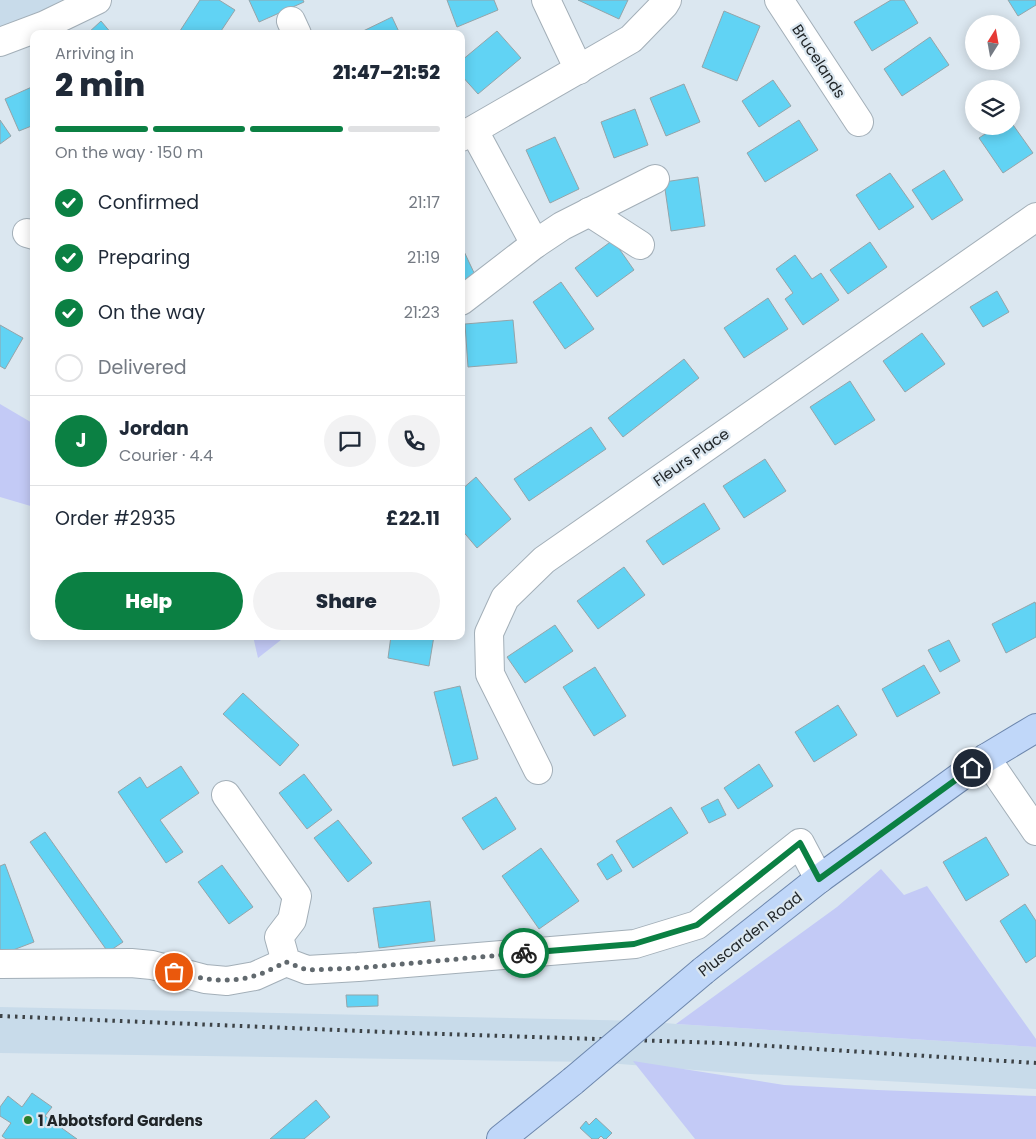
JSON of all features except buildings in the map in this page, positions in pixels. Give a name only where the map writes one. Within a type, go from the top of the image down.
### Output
[{"type":"main road","name":"Pluscarden Road","points":[[501,1139],[703,971],[819,879],[986,758],[1036,728]]},
{"type":"street","points":[[32,30],[97,0]]},
{"type":"street","points":[[546,0],[579,70]]},
{"type":"street","points":[[535,244],[468,134],[631,40],[667,0]]},
{"type":"street","name":"Brucelands","points":[[779,0],[859,122]]},
{"type":"street","points":[[0,42],[30,31]]},
{"type":"street","points":[[465,298],[535,244],[562,226],[655,179]]},
{"type":"street","points":[[589,212],[640,245]]},
{"type":"street","name":"Fleurs Place","points":[[538,770],[490,674],[489,633],[505,598],[544,560],[1036,217]]},
{"type":"street","points":[[986,758],[1036,832]]},
{"type":"street","points":[[226,796],[297,896],[292,920],[279,937],[286,962]]},
{"type":"street","points":[[0,964],[131,962],[152,965],[205,980],[227,981],[255,976],[286,962],[307,970],[358,968],[634,944],[697,925],[800,843],[819,879]]},
{"type":"shaded area","points":[[0,0],[97,0],[0,42]]},
{"type":"shaded area","points":[[0,404],[30,422],[30,506],[0,497]]},
{"type":"shaded area","points":[[254,640],[281,640],[258,658]]},
{"type":"shaded area","points":[[881,869],[904,895],[927,886],[1036,1039],[1036,1047],[676,1024],[837,907]]},
{"type":"shaded area","points":[[0,1007],[644,1021],[1036,1047],[1036,1089],[732,1073],[595,1062],[0,1053]]},
{"type":"shaded area","points":[[633,1061],[784,1085],[1036,1096],[1036,1139],[695,1139]]},
{"type":"railway","points":[[0,1016],[410,1033],[723,1043],[1036,1063]]},
{"type":"way so far","points":[[174,972],[205,980],[227,981],[255,976],[286,962],[307,970],[358,968],[524,953]]},
{"type":"place","name":"1 Abbotsford Gardens","points":[[28,1120]]},
{"type":"route","points":[[524,953],[634,944],[697,925],[800,843],[819,879],[972,768]]}]
